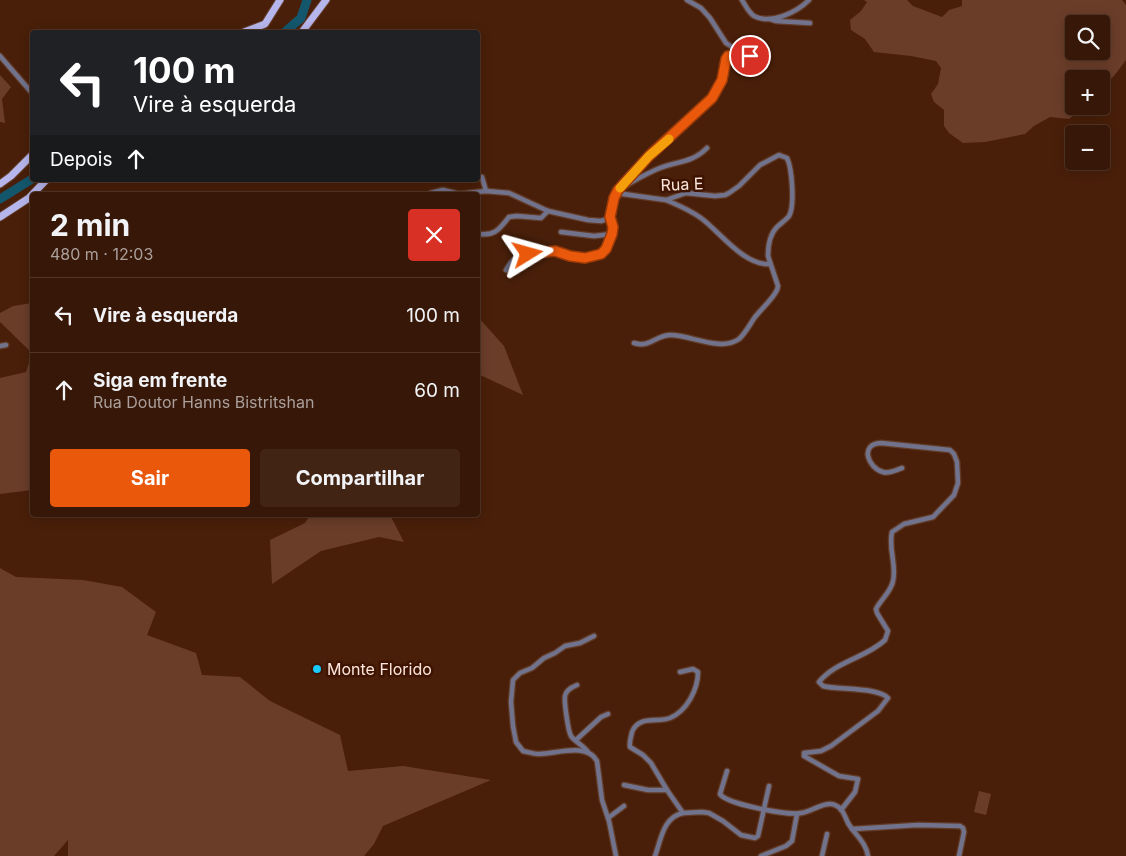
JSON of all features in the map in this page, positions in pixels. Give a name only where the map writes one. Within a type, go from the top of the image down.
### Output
[{"type":"main road","points":[[249,30],[265,24],[280,0]]},
{"type":"main road","points":[[304,30],[326,0]]},
{"type":"main road","points":[[0,184],[30,157]]},
{"type":"main road","points":[[35,192],[44,182]]},
{"type":"main road","points":[[0,217],[30,197]]},
{"type":"street","points":[[506,270],[513,260],[521,255],[555,251],[585,258],[601,254],[606,249],[612,234],[613,227],[610,217],[617,191],[649,156],[712,98],[722,80],[728,56],[735,55],[748,60],[750,58],[749,54],[735,49],[726,43],[710,18],[701,8],[688,0]]},
{"type":"street","points":[[742,0],[752,14],[761,18],[810,23]]},
{"type":"street","points":[[768,19],[777,18],[797,10],[809,0]]},
{"type":"street","points":[[0,56],[30,91]]},
{"type":"street","points":[[617,191],[664,166],[692,159],[707,148]]},
{"type":"street","name":"Rua E","points":[[617,191],[666,200],[686,194],[715,196],[729,193],[766,161],[779,156],[785,156],[791,173],[792,209],[789,216],[778,226],[770,238],[768,256],[770,264]]},
{"type":"street","points":[[482,177],[486,191]]},
{"type":"street","points":[[435,192],[443,190],[454,192]]},
{"type":"street","points":[[479,192],[513,194],[548,211],[593,221],[604,220],[610,217]]},
{"type":"street","points":[[634,343],[645,345],[669,335],[715,344],[728,343],[739,339],[777,290],[777,282],[770,264],[764,265],[748,258],[733,247],[702,218],[666,200]]},
{"type":"street","points":[[480,234],[489,234],[499,230],[509,217],[541,218],[548,211]]},
{"type":"street","points":[[561,232],[594,236],[612,234]]},
{"type":"street","points":[[0,346],[6,345]]},
{"type":"street","points":[[841,810],[855,792],[858,779],[839,776],[805,757],[803,754],[821,751],[831,746],[874,714],[885,704],[888,698],[884,695],[861,690],[823,686],[819,681],[833,670],[872,650],[885,640],[888,631],[876,609],[890,590],[893,582],[894,574],[890,540],[892,532],[904,524],[933,517],[948,502],[957,486],[957,462],[950,450],[881,443],[872,445],[869,448],[867,453],[868,460],[881,472],[889,473],[902,468]]},
{"type":"street","points":[[589,753],[575,751],[533,754],[520,749],[516,742],[513,726],[512,683],[520,673],[532,668],[544,658],[556,653],[565,646],[580,643],[594,636]]},
{"type":"street","points":[[680,672],[692,669],[696,670],[698,674],[695,689],[688,702],[670,718],[646,721],[637,725],[632,733],[630,743],[632,750],[643,755],[651,763],[683,813]]},
{"type":"street","points":[[577,685],[568,691],[565,696],[570,734],[597,761],[602,800],[616,856]]},
{"type":"street","points":[[576,740],[608,714]]},
{"type":"street","points":[[727,771],[720,791],[721,796],[730,801],[764,810],[797,814],[831,804],[841,810],[852,829],[864,843],[868,856]]},
{"type":"street","points":[[624,785],[648,790],[667,790]]},
{"type":"street","points":[[655,856],[662,838],[663,829],[675,815],[683,813],[709,813],[741,835],[755,838],[758,834],[769,786]]},
{"type":"street","points":[[608,818],[624,806]]},
{"type":"street","points":[[761,856],[791,843],[797,814]]},
{"type":"street","points":[[852,829],[918,825],[960,826],[964,832],[959,856]]},
{"type":"street","points":[[822,856],[827,834]]},
{"type":"shaded area","points":[[864,0],[907,0],[913,6],[942,17],[949,10],[962,6],[962,0],[1122,0],[1126,5],[1126,60],[1110,80],[1110,70],[1065,70],[1065,115],[1074,115],[1069,119],[1050,117],[1034,126],[1025,134],[985,142],[963,143],[949,133],[944,126],[944,110],[934,102],[931,94],[938,84],[941,68],[936,61],[874,52],[865,39],[851,30],[850,20],[861,11],[867,2]]},
{"type":"shaded area","points":[[0,75],[11,87],[2,99],[5,123],[0,122]]},
{"type":"shaded area","points":[[30,303],[30,351],[0,322],[0,313],[13,306]]},
{"type":"shaded area","points":[[480,319],[504,346],[523,395],[480,375]]},
{"type":"shaded area","points":[[30,359],[30,490],[0,494],[0,378],[26,372]]},
{"type":"shaded area","points":[[309,517],[391,517],[404,542],[379,537],[321,551],[272,584],[270,540],[305,523]]},
{"type":"shaded area","points":[[0,568],[16,577],[83,580],[122,587],[156,612],[147,635],[196,653],[202,675],[240,677],[270,701],[340,735],[348,771],[403,766],[491,780],[383,826],[374,844],[364,856],[68,856],[68,840],[54,856],[0,856]]},
{"type":"shaded area","points":[[979,791],[991,794],[986,815],[974,812]]},
{"type":"waterway","points":[[287,30],[301,18],[307,0]]},
{"type":"waterway","points":[[0,199],[30,180]]},
{"type":"slow traffic","points":[[620,188],[628,177],[669,139]]},
{"type":"place","name":"Monte Florido","points":[[317,669]]},
{"type":"route","points":[[528,254],[558,251],[570,256],[585,258],[601,254],[610,242],[613,227],[610,217],[614,198],[618,190],[649,156],[712,98],[724,75],[728,56],[735,55],[748,60],[750,56]]}]
